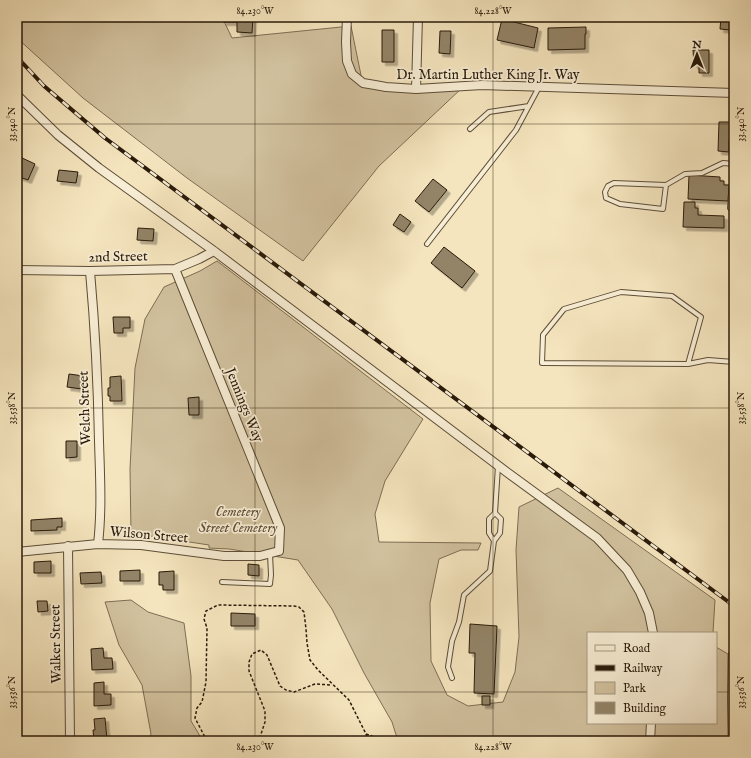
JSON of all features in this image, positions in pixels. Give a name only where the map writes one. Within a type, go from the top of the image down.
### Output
[{"type":"street","name":"Dr. Martin Luther King Jr. Way","points":[[347,17],[347,61],[352,74],[364,83],[386,87],[416,89],[482,85],[734,93]]},
{"type":"street","points":[[416,89],[418,17]]},
{"type":"street","points":[[17,95],[58,135],[93,163],[214,251],[597,538],[627,570],[640,592],[649,613],[653,632]]},
{"type":"street","name":"2nd Street","points":[[17,270],[90,271],[175,269],[200,259],[214,251]]},
{"type":"street","name":"Jennings Way","points":[[175,269],[280,528],[279,552]]},
{"type":"street","name":"Welch Street","points":[[90,271],[99,410],[100,523],[98,544]]},
{"type":"street","name":"Wilson Street","points":[[17,552],[98,544],[141,545],[224,556],[260,556],[279,552]]},
{"type":"street","name":"Walker Street","points":[[68,546],[70,741]]},
{"type":"street","points":[[734,654],[734,741]]},
{"type":"street","points":[[650,741],[651,724]]},
{"type":"lane","points":[[427,244],[516,130],[539,86]]},
{"type":"lane","points":[[470,129],[489,112],[529,106]]},
{"type":"lane","points":[[666,185],[663,209],[620,204],[606,198],[605,192],[608,186],[614,183],[666,185],[685,174],[702,173],[723,163],[734,164]]},
{"type":"lane","points":[[734,183],[732,183],[730,208],[734,209]]},
{"type":"lane","points":[[688,364],[701,317],[672,296],[621,292],[564,309],[543,335],[542,363],[688,364],[708,360],[734,362]]},
{"type":"lane","points":[[494,541],[489,533],[489,519],[495,513],[498,465]]},
{"type":"lane","points":[[452,678],[448,667],[452,641],[459,622],[464,595],[490,571],[494,541],[500,533],[501,518],[495,513]]},
{"type":"lane","points":[[222,582],[270,584],[270,554]]},
{"type":"path","points":[[208,741],[195,718],[197,708],[202,702],[206,682],[207,628],[204,619],[206,611],[218,605],[299,607],[304,612],[310,660],[318,670],[349,700],[368,741]]},
{"type":"path","points":[[256,741],[259,740],[265,722],[265,710],[249,671],[249,662],[252,654],[261,650],[266,655],[280,686],[286,690],[294,692],[315,684],[333,685]]},
{"type":"path","points":[[366,734],[372,736],[376,741]]},
{"type":"green space","points":[[17,17],[222,17],[232,38],[351,26],[363,85],[462,88],[379,166],[303,261],[187,178],[83,98],[17,38]]},
{"type":"green space","name":"Cemetery Street Cemetery","points":[[217,261],[423,419],[385,481],[375,514],[379,542],[481,543],[478,550],[461,550],[439,559],[430,603],[431,661],[447,695],[468,706],[503,702],[515,672],[519,637],[516,550],[519,507],[558,488],[715,600],[713,632],[587,632],[587,724],[717,724],[717,648],[728,654],[728,741],[398,741],[392,722],[364,673],[332,609],[298,560],[229,549],[209,548],[209,545],[131,533],[130,469],[135,368],[145,319],[164,287],[200,271]]},
{"type":"green space","points":[[131,600],[148,612],[184,623],[191,676],[191,721],[203,741],[149,741],[151,734],[142,685],[119,645],[105,602]]},
{"type":"building","points":[[223,17],[253,17],[252,33],[237,32],[237,22],[223,22]]},
{"type":"building","points":[[721,17],[732,17],[731,30],[720,29]]},
{"type":"building","points":[[502,19],[538,28],[534,48],[497,40]]},
{"type":"building","points":[[586,27],[585,49],[548,50],[548,28]]},
{"type":"building","points":[[382,30],[394,30],[394,62],[382,62]]},
{"type":"building","points":[[440,31],[451,31],[450,54],[439,53]]},
{"type":"building","points":[[693,50],[709,50],[709,73],[699,73],[699,65],[694,65]]},
{"type":"building","points":[[719,122],[732,122],[729,152],[718,151]]},
{"type":"building","points":[[20,157],[35,164],[28,180],[17,176],[17,164]]},
{"type":"building","points":[[59,170],[78,172],[76,183],[57,181]]},
{"type":"building","points":[[689,175],[720,177],[720,181],[724,181],[724,185],[729,185],[728,201],[688,199]]},
{"type":"building","points":[[433,179],[447,190],[429,212],[415,201]]},
{"type":"building","points":[[684,202],[695,202],[695,208],[698,208],[698,215],[724,216],[724,228],[683,227]]},
{"type":"building","points":[[400,214],[411,222],[404,232],[393,225]]},
{"type":"building","points":[[138,228],[154,229],[153,241],[137,240]]},
{"type":"building","points":[[444,247],[475,271],[462,288],[431,263]]},
{"type":"building","points":[[113,317],[130,317],[130,328],[123,328],[123,333],[114,333]]},
{"type":"building","points":[[69,374],[84,376],[82,389],[67,387]]},
{"type":"building","points":[[121,376],[122,401],[110,401],[110,396],[108,396],[108,388],[110,388],[110,377]]},
{"type":"building","points":[[199,397],[199,415],[189,415],[188,398]]},
{"type":"building","points":[[66,441],[77,441],[77,457],[66,458]]},
{"type":"building","points":[[62,518],[62,527],[57,527],[57,530],[31,531],[31,520]]},
{"type":"building","points":[[51,561],[51,573],[34,573],[34,562]]},
{"type":"building","points":[[248,564],[259,565],[259,576],[248,575]]},
{"type":"building","points":[[140,570],[140,581],[120,581],[120,571]]},
{"type":"building","points":[[174,571],[174,590],[163,590],[163,585],[159,585],[159,572]]},
{"type":"building","points":[[101,572],[102,583],[81,584],[80,573]]},
{"type":"building","points":[[37,601],[47,601],[48,611],[38,612]]},
{"type":"building","points":[[231,613],[255,614],[255,626],[231,626]]},
{"type":"building","points":[[470,624],[497,626],[494,694],[474,693],[475,653],[469,653]]},
{"type":"building","points":[[103,648],[104,658],[112,658],[113,669],[92,670],[91,649]]},
{"type":"building","points":[[104,682],[104,694],[111,694],[111,705],[94,706],[94,683]]},
{"type":"building","points":[[482,696],[490,696],[490,705],[482,705]]},
{"type":"building","points":[[105,718],[107,740],[94,741],[94,719]]},
{"type":"railway","points":[[17,57],[44,86],[105,138],[734,606]]}]
